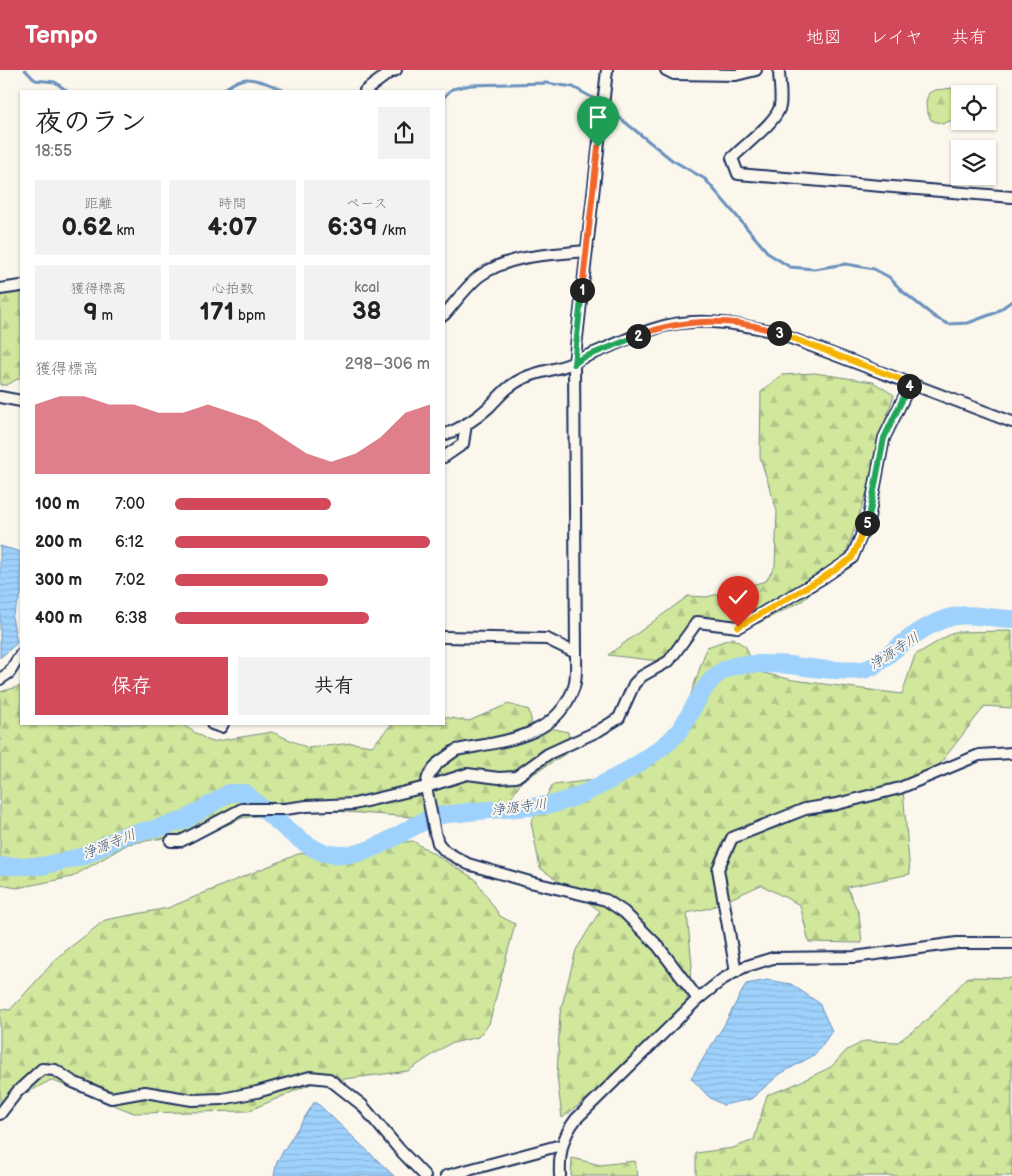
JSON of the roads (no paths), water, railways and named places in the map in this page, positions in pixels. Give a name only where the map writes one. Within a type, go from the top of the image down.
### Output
[{"type":"street","points":[[366,90],[396,70]]},
{"type":"street","points":[[607,70],[574,364],[576,653],[574,686],[556,717],[538,730],[527,736],[456,750],[448,755],[438,763],[428,777],[426,791],[438,843],[445,851],[468,864],[530,882],[606,900],[624,912],[658,946],[698,999]]},
{"type":"street","points":[[666,70],[674,74],[736,75],[756,70]]},
{"type":"street","points":[[779,70],[780,107],[766,128],[742,146],[732,158],[738,174],[1012,197]]},
{"type":"street","points":[[445,314],[479,276],[505,262],[586,251]]},
{"type":"street","points":[[0,289],[20,286]]},
{"type":"street","points":[[445,435],[466,424],[489,407],[505,389],[525,377],[574,364],[582,358],[655,329],[685,323],[714,322],[746,325],[772,331],[1012,422]]},
{"type":"street","points":[[171,841],[181,841],[242,810],[354,804],[426,791],[467,774],[516,778],[548,754],[598,731],[619,718],[634,684],[642,676],[669,661],[697,622],[738,627],[821,579],[852,558],[869,517],[884,438],[910,383]]},
{"type":"street","points":[[0,397],[20,402]]},
{"type":"street","points":[[445,456],[463,444],[466,424]]},
{"type":"street","points":[[445,637],[547,639],[576,653]]},
{"type":"street","points":[[0,679],[9,673],[20,656]]},
{"type":"street","points":[[736,972],[718,869],[732,838],[805,809],[837,804],[900,788],[979,755],[1012,753]]},
{"type":"street","points":[[560,1176],[561,1145],[567,1130],[589,1105],[698,999],[723,979],[744,967],[773,958],[854,957],[957,943],[1012,943]]},
{"type":"street","points":[[0,1114],[17,1092],[42,1069],[55,1070],[73,1082],[111,1098],[145,1092],[192,1100],[222,1099],[310,1077],[329,1079],[362,1105],[399,1149],[425,1176]]},
{"type":"street","points":[[446,1176],[561,1145]]},
{"type":"water","points":[[0,546],[20,552],[20,597],[12,617],[17,643],[0,658]]},
{"type":"water","points":[[768,980],[791,984],[819,1003],[832,1031],[816,1054],[780,1074],[751,1099],[723,1105],[709,1097],[691,1078],[723,1027],[746,984]]},
{"type":"water","points":[[315,1101],[394,1176],[274,1176],[277,1161]]},
{"type":"waterway","points":[[25,70],[35,80],[55,82],[66,90]]},
{"type":"waterway","points":[[223,90],[233,83],[247,79],[266,83],[283,90]]},
{"type":"waterway","points":[[445,96],[452,89],[471,85],[546,83],[573,87],[600,102],[672,160],[705,179],[769,254],[790,267],[814,269],[846,264],[874,269],[889,277],[902,291],[936,318],[948,324],[968,323],[995,313],[1012,301]]},
{"type":"waterway","name":"浄源寺川","points":[[0,866],[42,866],[84,856],[125,835],[185,820],[229,793],[245,793],[284,827],[316,850],[340,855],[354,854],[382,844],[437,816],[547,805],[575,797],[607,782],[638,764],[669,742],[684,724],[705,688],[719,673],[728,668],[743,664],[770,664],[834,670],[862,670],[877,664],[904,642],[944,619],[966,615],[1012,619]]}]
